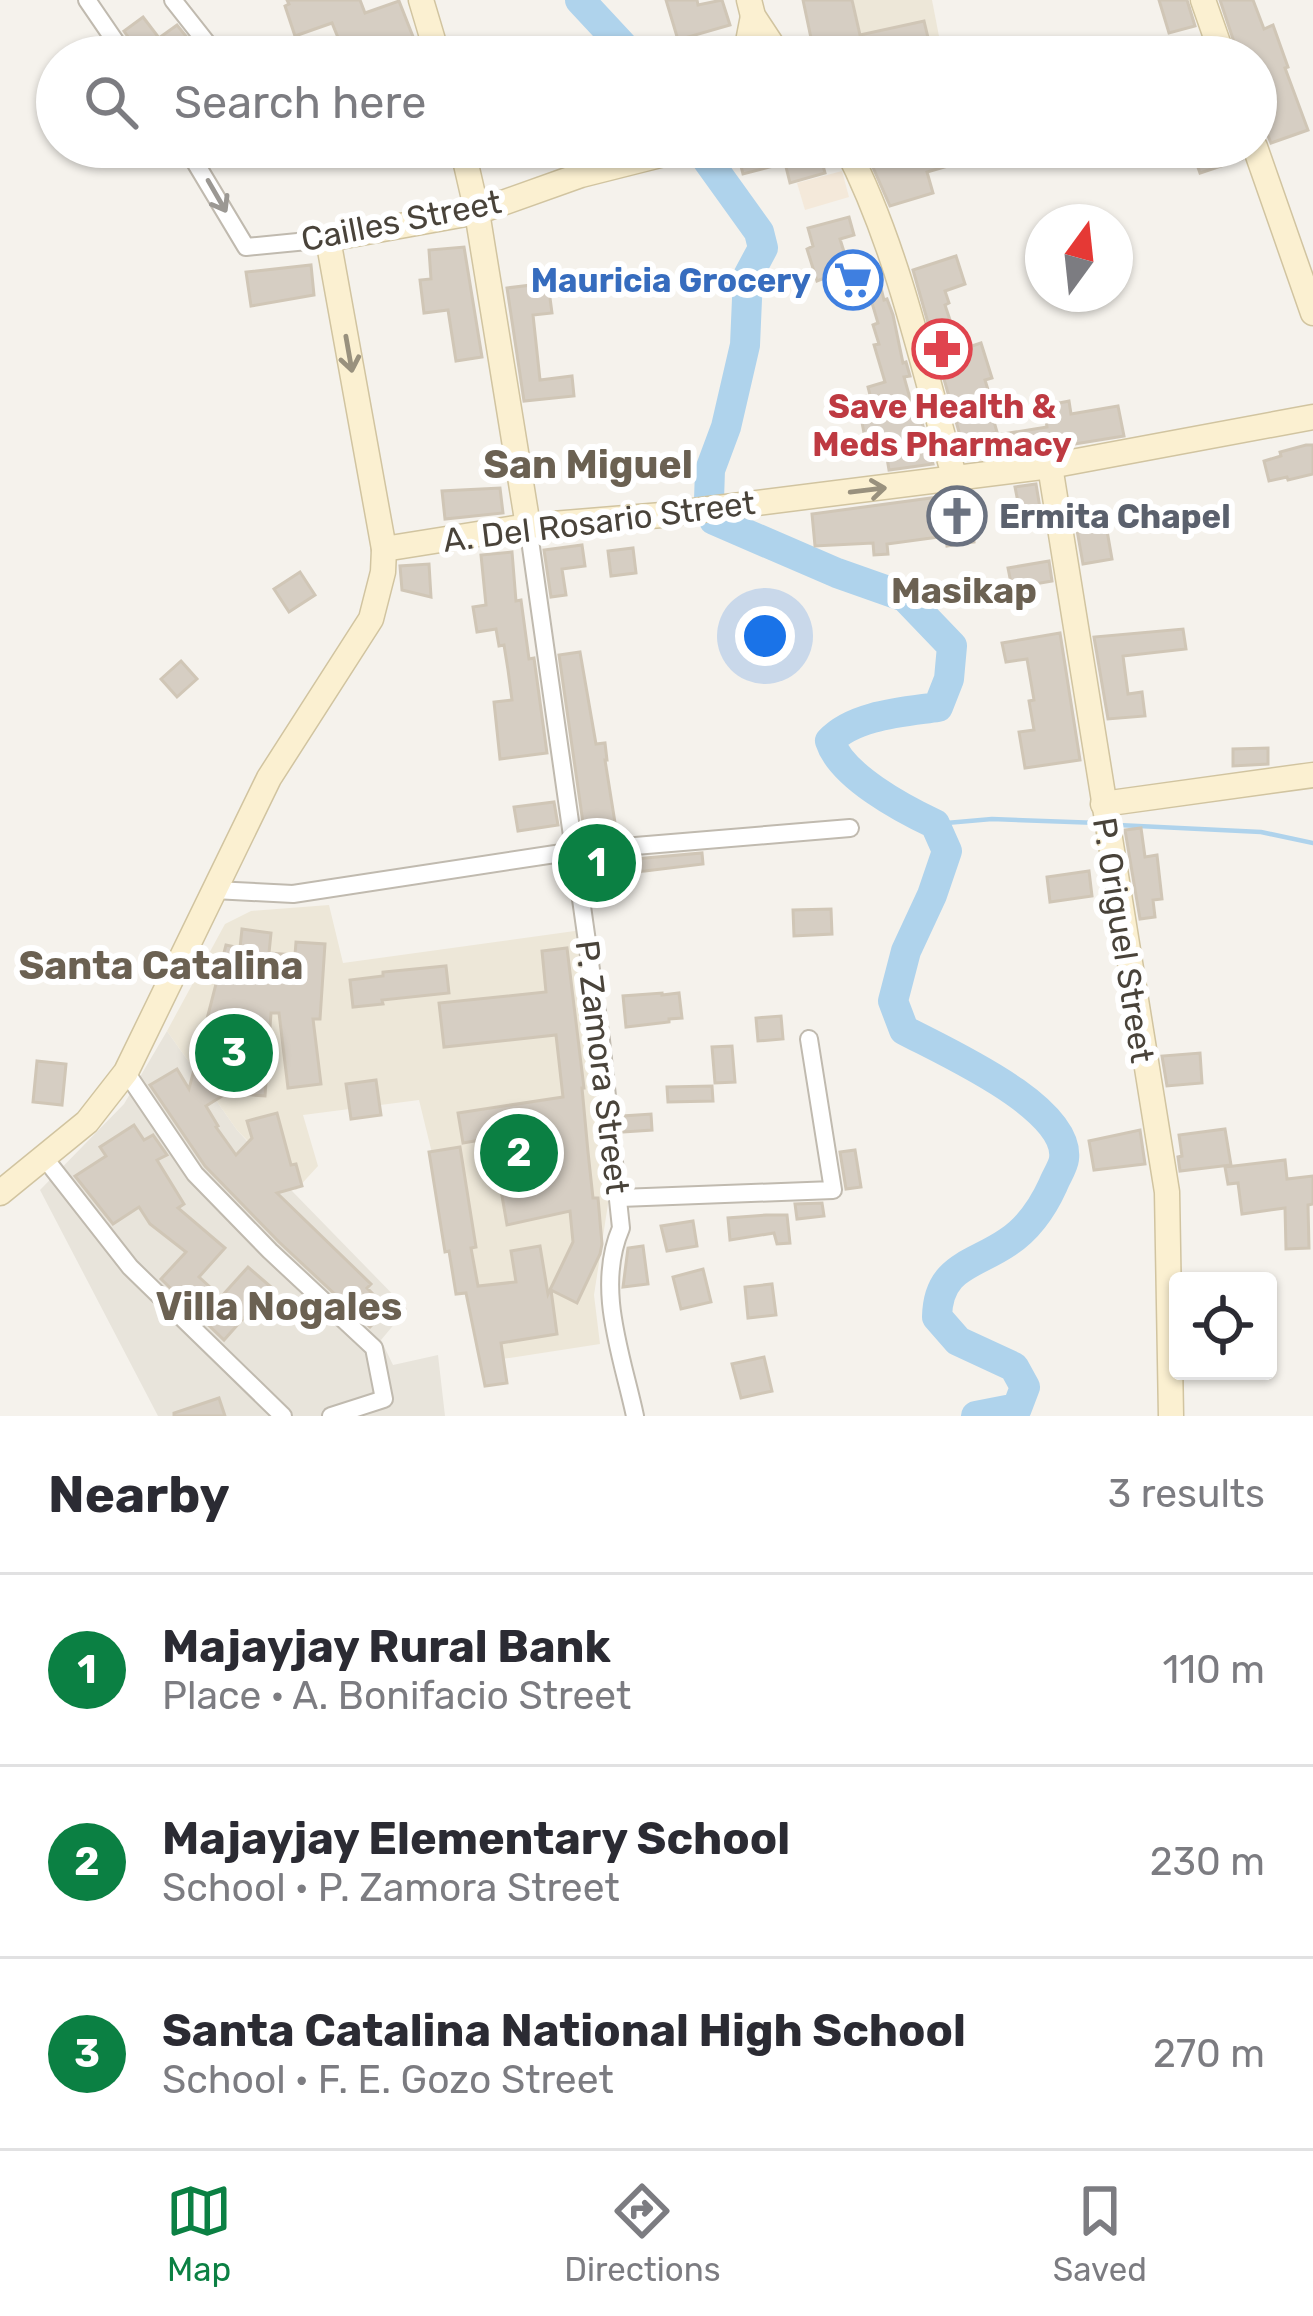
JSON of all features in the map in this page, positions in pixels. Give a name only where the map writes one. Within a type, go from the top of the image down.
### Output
[{"type":"main road","points":[[421,0],[431,36]]},
{"type":"main road","points":[[1203,0],[1216,36]]},
{"type":"main road","points":[[751,8],[768,36]]},
{"type":"main road","name":"P. Zamora Street","points":[[467,168],[528,526]]},
{"type":"main road","name":"Cailles Street","points":[[328,238],[477,212],[609,168]]},
{"type":"main road","points":[[856,168],[890,255],[955,479]]},
{"type":"main road","points":[[1262,168],[1313,313]]},
{"type":"main road","points":[[0,1192],[87,1122],[126,1072],[269,778],[371,619],[384,549],[328,238]]},
{"type":"main road","name":"A. Del Rosario Street","points":[[384,549],[528,526],[662,515],[1050,466],[1313,417]]},
{"type":"main road","name":"P. Origuel Street","points":[[1050,466],[1167,1192],[1171,1416]]},
{"type":"main road","points":[[1102,804],[1313,775]]},
{"type":"street","points":[[87,0],[112,36]]},
{"type":"street","points":[[173,0],[201,36]]},
{"type":"street","name":"Cailles Street","points":[[199,168],[246,247],[328,238]]},
{"type":"street","name":"P. Zamora Street","points":[[528,526],[620,1198],[622,1228],[612,1250],[609,1277],[635,1416]]},
{"type":"street","points":[[214,890],[293,894],[575,851],[850,828]]},
{"type":"street","points":[[620,1198],[833,1190],[809,1039]]},
{"type":"street","points":[[126,1072],[195,1174],[270,1252],[374,1348],[384,1399],[331,1416]]},
{"type":"street","points":[[43,1156],[130,1267],[283,1416]]},
{"type":"shaded area","points":[[853,0],[932,0],[939,36],[861,36]]},
{"type":"shaded area","points":[[842,171],[849,197],[805,210],[797,183]]},
{"type":"shaded area","points":[[329,905],[343,963],[582,930],[610,1191],[594,1295],[600,1344],[483,1362],[419,1100],[303,1115],[318,1166],[296,1190],[237,1130],[167,1031],[225,924],[251,911]]},
{"type":"shaded area","points":[[167,1031],[237,1130],[407,1309],[381,1340],[393,1365],[438,1355],[445,1416],[158,1416],[40,1190],[124,1104]]},
{"type":"building","points":[[287,0],[360,0],[365,13],[399,1],[413,36],[337,36],[332,23],[295,36],[285,6]]},
{"type":"building","points":[[666,0],[697,0],[698,5],[722,0],[730,25],[677,36]]},
{"type":"building","points":[[803,0],[852,0],[860,35],[924,21],[928,36],[811,36]]},
{"type":"building","points":[[1159,0],[1187,0],[1195,26],[1169,33]]},
{"type":"building","points":[[1220,0],[1253,0],[1264,29],[1273,25],[1277,36],[1232,36]]},
{"type":"building","points":[[143,17],[157,36],[127,36],[124,31]]},
{"type":"building","points":[[177,25],[186,36],[162,36]]},
{"type":"building","points":[[1277,36],[1285,68],[1308,130],[1277,141]]},
{"type":"building","points":[[786,168],[824,168],[825,173],[790,183]]},
{"type":"building","points":[[873,168],[941,168],[927,172],[933,193],[890,206]]},
{"type":"building","points":[[849,217],[854,235],[840,239],[850,271],[875,264],[910,376],[904,377],[913,409],[918,407],[933,464],[889,470],[884,440],[866,444],[859,406],[872,403],[868,387],[885,382],[874,345],[879,344],[873,325],[878,323],[867,286],[832,295],[827,277],[817,281],[807,249],[813,246],[808,228]]},
{"type":"building","points":[[464,247],[482,357],[456,361],[448,310],[424,313],[420,280],[431,279],[429,250]]},
{"type":"building","points":[[956,256],[965,284],[945,291],[949,303],[945,305],[960,350],[981,343],[992,378],[985,380],[986,394],[997,432],[975,438],[980,458],[967,460],[913,270]]},
{"type":"building","points":[[311,265],[314,295],[251,306],[246,272]]},
{"type":"building","points":[[548,283],[552,313],[533,315],[540,380],[572,376],[574,396],[524,401],[507,288]]},
{"type":"building","points":[[1069,401],[1071,414],[1118,406],[1124,436],[1007,455],[1003,434],[1047,427],[1044,406]]},
{"type":"building","points":[[1313,445],[1313,474],[1269,481],[1264,461]]},
{"type":"building","points":[[1036,484],[1041,514],[1021,517],[1015,487]]},
{"type":"building","points":[[500,488],[503,513],[445,519],[442,491]]},
{"type":"building","points":[[968,493],[974,542],[947,546],[946,536],[887,544],[888,554],[874,555],[873,543],[815,546],[812,514]]},
{"type":"building","points":[[1106,525],[1112,559],[1083,564],[1077,530]]},
{"type":"building","points":[[582,545],[585,566],[562,569],[566,595],[551,597],[544,550]]},
{"type":"building","points":[[633,548],[636,573],[611,576],[608,551]]},
{"type":"building","points":[[512,552],[516,601],[521,600],[529,659],[534,658],[547,753],[500,759],[494,702],[512,700],[504,645],[499,646],[496,629],[477,632],[473,607],[486,605],[481,555]]},
{"type":"building","points":[[1049,561],[1052,581],[1012,588],[1008,568]]},
{"type":"building","points":[[429,564],[431,597],[402,590],[400,566]]},
{"type":"building","points":[[300,572],[315,595],[289,612],[274,589]]},
{"type":"building","points":[[1183,629],[1186,649],[1123,656],[1128,694],[1142,692],[1145,716],[1108,719],[1094,637]]},
{"type":"building","points":[[1060,633],[1080,760],[1025,768],[1019,732],[1034,730],[1027,659],[1006,662],[1002,643]]},
{"type":"building","points":[[580,652],[596,744],[605,743],[617,835],[585,837],[559,655]]},
{"type":"building","points":[[181,661],[197,679],[177,697],[161,679]]},
{"type":"building","points":[[1268,748],[1268,764],[1233,766],[1233,749]]},
{"type":"building","points":[[554,802],[558,825],[518,831],[514,807]]},
{"type":"building","points":[[1141,828],[1145,857],[1157,855],[1162,899],[1153,900],[1155,917],[1140,919],[1125,830]]},
{"type":"building","points":[[702,853],[703,864],[590,873],[589,863]]},
{"type":"building","points":[[1089,871],[1092,896],[1050,902],[1047,877]]},
{"type":"building","points":[[831,909],[832,934],[794,936],[793,910]]},
{"type":"building","points":[[242,929],[271,933],[269,953],[295,955],[296,942],[325,944],[320,1019],[313,1019],[321,1084],[288,1088],[279,1013],[271,1013],[265,1096],[227,1093],[206,1106],[236,1155],[252,1138],[247,1121],[277,1113],[291,1165],[296,1164],[302,1186],[277,1193],[371,1284],[367,1288],[388,1309],[370,1327],[205,1166],[150,1085],[177,1069],[189,1089],[226,945],[240,948]]},
{"type":"building","points":[[567,948],[602,1244],[577,1303],[551,1290],[557,1334],[501,1343],[507,1383],[485,1386],[466,1293],[456,1294],[449,1251],[445,1252],[429,1152],[460,1147],[478,1286],[516,1282],[511,1251],[540,1246],[548,1294],[573,1242],[570,1211],[507,1225],[492,1138],[463,1143],[458,1113],[563,1097],[556,1035],[444,1047],[439,1003],[546,992],[542,951]]},
{"type":"building","points":[[446,966],[449,993],[353,1007],[350,980]]},
{"type":"building","points":[[679,993],[682,1018],[626,1027],[623,996]]},
{"type":"building","points":[[781,1016],[783,1039],[758,1041],[756,1018]]},
{"type":"building","points":[[732,1046],[735,1082],[715,1083],[712,1047]]},
{"type":"building","points":[[1200,1053],[1202,1083],[1167,1086],[1162,1056]]},
{"type":"building","points":[[37,1061],[66,1064],[62,1105],[33,1102]]},
{"type":"building","points":[[376,1080],[381,1115],[351,1119],[346,1084]]},
{"type":"building","points":[[712,1086],[713,1101],[668,1102],[667,1087]]},
{"type":"building","points":[[651,1114],[652,1130],[624,1132],[623,1116]]},
{"type":"building","points":[[134,1125],[144,1140],[153,1135],[167,1155],[157,1160],[184,1204],[178,1208],[225,1248],[199,1277],[221,1297],[248,1267],[271,1287],[224,1340],[161,1279],[186,1252],[150,1224],[139,1207],[113,1224],[75,1176],[106,1156],[100,1147]]},
{"type":"building","points":[[1225,1129],[1231,1165],[1180,1171],[1179,1135]]},
{"type":"building","points":[[1140,1130],[1145,1164],[1094,1170],[1089,1141]]},
{"type":"building","points":[[855,1150],[861,1187],[846,1189],[840,1152]]},
{"type":"building","points":[[1285,1160],[1287,1179],[1313,1176],[1309,1248],[1286,1249],[1285,1208],[1242,1214],[1238,1183],[1228,1184],[1225,1167]]},
{"type":"building","points":[[822,1203],[824,1216],[797,1219],[795,1204]]},
{"type":"building","points":[[787,1215],[790,1243],[777,1244],[774,1233],[730,1240],[728,1218]]},
{"type":"building","points":[[693,1221],[697,1246],[667,1251],[661,1226]]},
{"type":"building","points":[[643,1246],[648,1284],[623,1287],[628,1248]]},
{"type":"building","points":[[703,1269],[711,1302],[681,1309],[673,1277]]},
{"type":"building","points":[[772,1284],[776,1315],[748,1318],[745,1287]]},
{"type":"building","points":[[764,1357],[772,1391],[741,1398],[732,1364]]},
{"type":"building","points":[[219,1398],[225,1416],[174,1416],[174,1413]]},
{"type":"waterway","points":[[580,0],[613,36]]},
{"type":"waterway","points":[[713,168],[759,232],[763,248],[748,276],[745,345],[726,427],[710,470],[714,520],[905,597],[952,646],[949,679],[938,707],[866,720],[830,741],[860,779],[935,824],[947,851],[906,951],[893,1001],[904,1030],[974,1066],[1027,1101],[1061,1139],[1062,1165],[1035,1216],[1008,1242],[960,1269],[939,1300],[937,1317],[958,1341],[1014,1367],[1025,1387],[1017,1408],[976,1416]]},
{"type":"waterway","points":[[935,824],[992,819],[1099,823]]},
{"type":"waterway","points":[[1118,825],[1261,832],[1313,843]]},
{"type":"place","name":"Mauricia Grocery","points":[[853,280]]},
{"type":"place","name":"Save Health & Meds Pharmacy","points":[[942,349]]},
{"type":"place","name":"Ermita Chapel","points":[[957,516]]},
{"type":"place","name":"Majayjay Rural Bank","points":[[597,863]]},
{"type":"place","name":"Santa Catalina National High School","points":[[234,1053]]},
{"type":"place","name":"Majayjay Elementary School","points":[[519,1153]]},
{"type":"district","name":"San Miguel","points":[[588,464]]},
{"type":"district","name":"Masikap","points":[[964,590]]},
{"type":"district","name":"Santa Catalina","points":[[161,965]]},
{"type":"district","name":"Villa Nogales","points":[[279,1306]]}]
